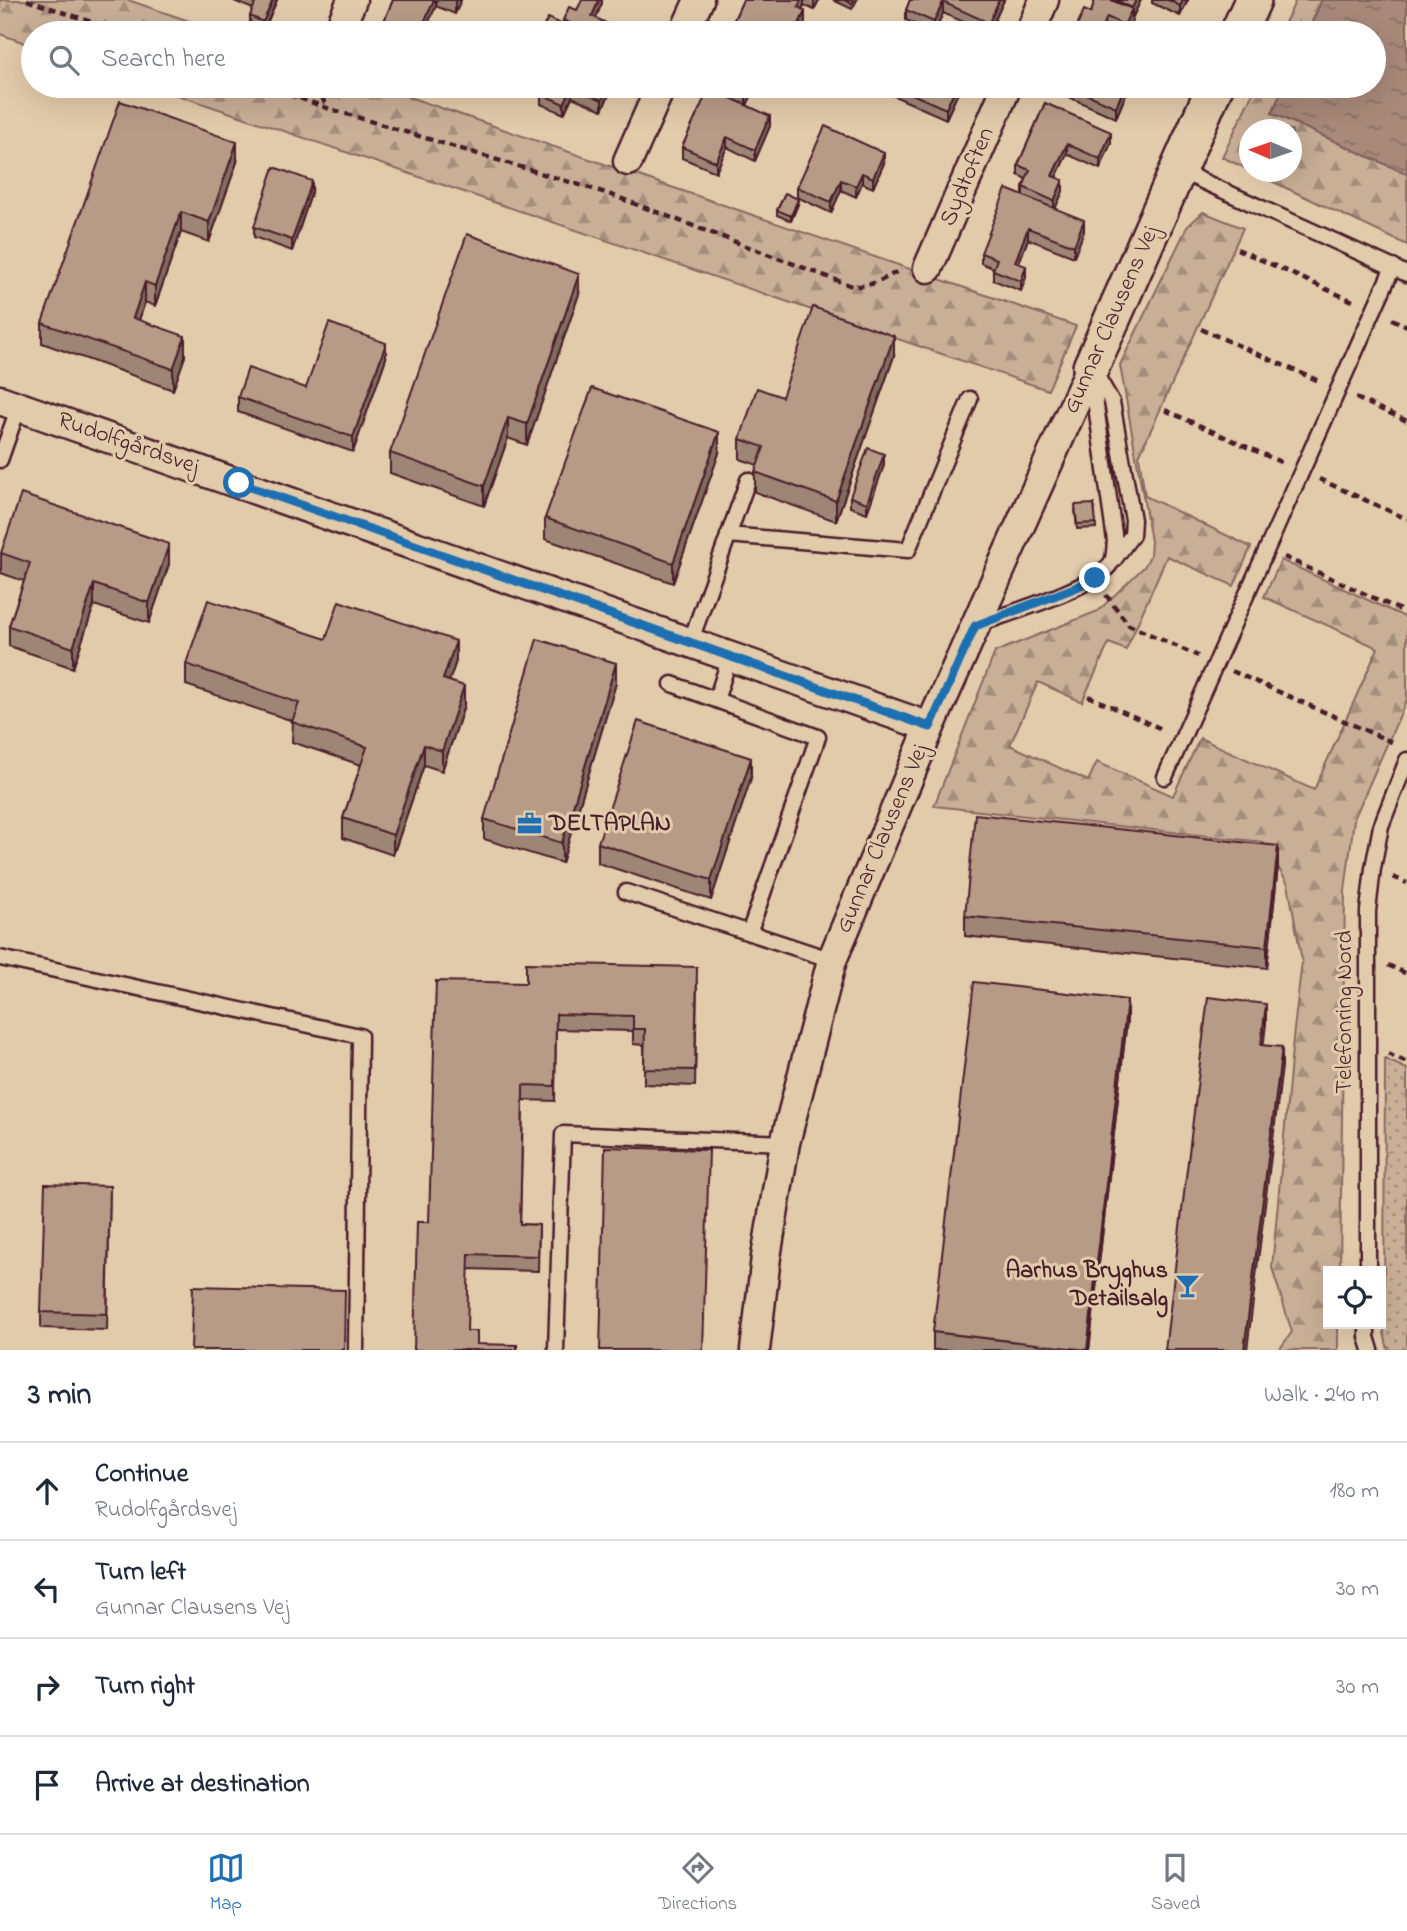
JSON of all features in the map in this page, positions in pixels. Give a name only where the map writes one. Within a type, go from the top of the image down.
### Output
[{"type":"street","points":[[343,21],[352,0]]},
{"type":"street","points":[[689,21],[699,0]]},
{"type":"street","points":[[1035,21],[1044,0]]},
{"type":"street","points":[[1243,21],[1253,0]]},
{"type":"street","points":[[628,160],[656,98]]},
{"type":"street","name":"Sydtoften","points":[[928,268],[1002,98]]},
{"type":"street","name":"Gunnar Clausens Vej","points":[[755,1350],[766,1257],[785,1143],[832,960],[930,727],[1210,98]]},
{"type":"street","name":"Rudolfgårdsvej","points":[[9,403],[930,727]]},
{"type":"lane","points":[[1165,777],[1374,311],[1400,270],[1178,170]]},
{"type":"lane","points":[[1091,367],[1115,541],[1112,562]]},
{"type":"lane","points":[[975,626],[1095,578],[1112,562],[1132,535],[1133,520],[1112,402],[1091,367]]},
{"type":"lane","points":[[728,535],[908,550],[970,399]]},
{"type":"lane","points":[[0,460],[9,403]]},
{"type":"lane","points":[[690,643],[748,480]]},
{"type":"lane","points":[[716,700],[730,657]]},
{"type":"lane","points":[[672,684],[818,737],[750,933]]},
{"type":"lane","name":"Telefonring Nord","points":[[1367,1266],[1368,911],[1381,826],[1407,760]]},
{"type":"lane","points":[[626,892],[832,960]]},
{"type":"lane","points":[[0,958],[360,1036],[356,1350]]},
{"type":"lane","points":[[556,1350],[564,1134],[785,1143]]},
{"type":"path","points":[[27,0],[89,21]]},
{"type":"path","points":[[299,98],[607,193],[852,286],[864,287],[877,283],[909,265],[928,268]]},
{"type":"path","points":[[322,98],[327,108]]},
{"type":"path","points":[[1237,249],[1407,326]]},
{"type":"path","points":[[1202,329],[1407,421]]},
{"type":"path","points":[[1267,550],[1407,612]]},
{"type":"path","points":[[1105,594],[1129,625],[1388,741]]},
{"type":"path","points":[[1088,696],[1182,738]]},
{"type":"green space","points":[[0,0],[128,0],[189,21],[21,21],[21,42],[0,34]]},
{"type":"green space","points":[[1296,0],[1322,0],[1312,21],[1286,21]]},
{"type":"green space","points":[[186,98],[412,98],[1076,326],[1048,390]]},
{"type":"green space","points":[[1250,98],[1279,98],[1272,113],[1285,119],[1240,119]]},
{"type":"green space","points":[[1239,121],[1239,165],[1222,157]]},
{"type":"green space","points":[[1302,127],[1407,174],[1407,245],[1273,182],[1302,182]]},
{"type":"green space","points":[[1203,212],[1243,228],[1139,456],[1145,496],[1251,547],[1234,586],[1167,556],[1126,650],[1109,643],[1082,702],[1038,682],[1010,745],[1088,781],[1097,762],[1173,796],[1200,738],[1314,790],[1378,648],[1264,597],[1281,560],[1407,618],[1407,699],[1354,819],[1345,891],[1340,1266],[1323,1266],[1323,1329],[1338,1329],[1338,1350],[1279,1350],[1292,1332],[1272,1268],[1302,961],[1288,884],[1263,842],[934,806],[995,652],[1098,611],[1144,567],[1150,556],[1151,541],[1120,365],[1187,227]]},
{"type":"green space","points":[[1385,1059],[1407,1069],[1407,1350],[1388,1350],[1384,1333]]},
{"type":"water","points":[[1322,0],[1407,0],[1407,174],[1302,127],[1302,119],[1285,119],[1272,113],[1279,98],[1386,98],[1386,21],[1312,21]]},
{"type":"building","points":[[273,0],[263,21],[250,16],[256,1]]},
{"type":"building","points":[[393,0],[434,0],[425,21],[384,21]]},
{"type":"building","points":[[582,0],[599,0],[592,16],[602,21],[563,20],[569,7],[577,10]]},
{"type":"building","points":[[743,0],[801,0],[798,7],[805,11],[800,21],[733,21]]},
{"type":"building","points":[[910,0],[999,0],[990,21],[943,2],[934,21],[906,10]]},
{"type":"building","points":[[1095,0],[1111,0],[1132,9],[1126,21],[1116,21],[1107,17],[1105,21],[1079,21],[1084,10],[1091,13]]},
{"type":"building","points":[[1116,0],[1136,0],[1132,8]]},
{"type":"building","points":[[1168,0],[1183,0],[1180,6]]},
{"type":"building","points":[[550,98],[567,98],[564,104]]},
{"type":"building","points":[[704,98],[731,98],[770,116],[755,150],[727,137],[716,162],[682,147]]},
{"type":"building","points":[[921,98],[951,98],[946,109]]},
{"type":"building","points":[[1095,98],[1120,98],[1116,107]]},
{"type":"building","points":[[120,101],[237,142],[209,222],[181,212],[155,286],[145,282],[133,318],[185,336],[173,369],[42,323]]},
{"type":"building","points":[[1045,103],[1111,132],[1100,159],[1067,144],[1052,176],[1063,180],[1054,201],[1023,187],[1030,170],[1018,165]]},
{"type":"building","points":[[825,126],[884,153],[873,178],[862,173],[856,186],[841,180],[831,202],[797,187]]},
{"type":"building","points":[[274,167],[312,181],[292,240],[254,227]]},
{"type":"building","points":[[1006,189],[1084,220],[1074,246],[1028,228],[1015,262],[1026,266],[1021,281],[993,270],[997,259],[981,253]]},
{"type":"building","points":[[785,193],[798,199],[791,216],[777,210]]},
{"type":"building","points":[[467,234],[579,274],[527,424],[508,418],[484,486],[390,453]]},
{"type":"building","points":[[813,307],[894,336],[836,501],[755,472],[764,447],[740,439],[757,388],[782,397]]},
{"type":"building","points":[[329,323],[386,343],[353,437],[238,397],[248,368],[306,388]]},
{"type":"building","points":[[592,388],[719,432],[673,563],[545,518]]},
{"type":"building","points":[[868,448],[884,454],[867,503],[850,497]]},
{"type":"building","points":[[21,494],[169,544],[149,603],[94,584],[73,648],[9,626],[30,563],[1,553]]},
{"type":"building","points":[[1094,504],[1096,523],[1077,524],[1075,505]]},
{"type":"building","points":[[208,600],[326,639],[339,601],[456,641],[443,679],[464,686],[442,751],[424,745],[393,835],[343,818],[367,747],[292,722],[299,703],[186,664]]},
{"type":"building","points":[[537,639],[616,663],[562,843],[484,819]]},
{"type":"building","points":[[638,721],[751,758],[711,880],[598,843]]},
{"type":"building","points":[[975,814],[1278,846],[1267,947],[965,916]]},
{"type":"building","points":[[526,963],[697,967],[695,1070],[644,1069],[645,1029],[633,1029],[633,1016],[556,1014],[555,1086],[523,1085],[520,1224],[539,1225],[538,1256],[469,1254],[467,1331],[477,1331],[477,1344],[517,1345],[517,1350],[414,1350],[417,1222],[429,1222],[436,981],[526,983]]},
{"type":"building","points":[[974,982],[1127,1000],[1087,1350],[933,1332]]},
{"type":"building","points":[[1208,997],[1266,1004],[1261,1045],[1282,1047],[1244,1350],[1165,1350]]},
{"type":"building","points":[[605,1147],[709,1150],[703,1350],[600,1350]]},
{"type":"building","points":[[45,1184],[110,1186],[107,1314],[41,1312]]},
{"type":"building","points":[[193,1286],[345,1290],[344,1350],[191,1350]]},
{"type":"place","name":"DELTAPLAN","points":[[529,824]]},
{"type":"place","name":"Aarhus Bryghus Detailsalg","points":[[1188,1285]]},
{"type":"route","points":[[239,483],[930,727],[975,626],[1095,578]]}]
